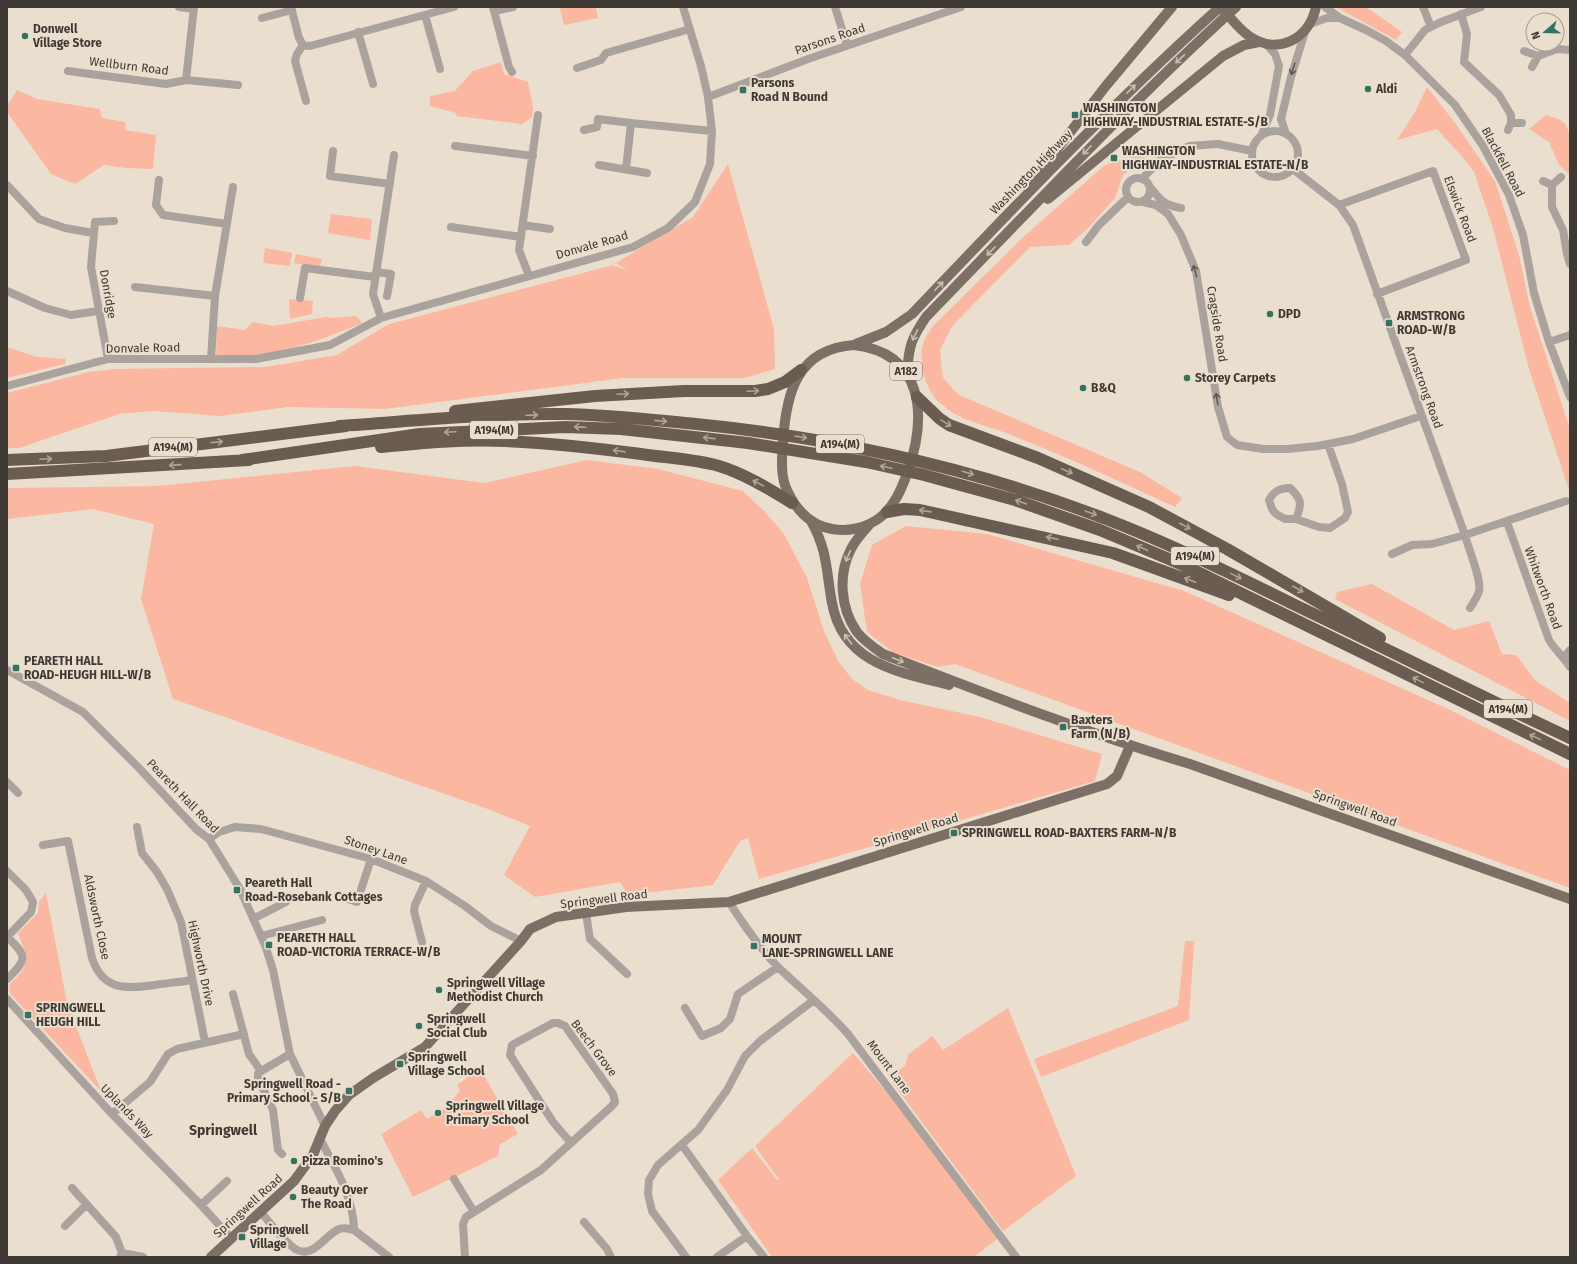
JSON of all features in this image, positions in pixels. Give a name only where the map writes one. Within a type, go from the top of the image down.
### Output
[{"type":"highway","name":"A194(M)","points":[[7,460],[106,456],[483,407],[595,396],[684,391],[756,391],[768,389],[785,382],[801,370]]},
{"type":"highway","name":"A194(M)","points":[[917,397],[940,419],[949,425],[1045,461],[1100,485],[1189,528],[1320,602],[1447,679]]},
{"type":"highway","name":"A194(M)","points":[[339,426],[464,418],[565,414],[625,417],[749,429],[810,438],[965,472],[1020,488],[1105,518],[1187,552],[1570,738]]},
{"type":"highway","name":"A194(M)","points":[[242,460],[420,434],[565,427],[621,429],[748,443],[859,461],[924,475],[1015,500],[1100,530],[1183,565],[1570,754]]},
{"type":"highway","name":"A194(M)","points":[[7,474],[242,460],[435,442],[504,441],[552,444],[630,453],[719,466],[740,474],[792,503]]},
{"type":"highway","name":"A194(M)","points":[[887,512],[904,509],[941,513],[1113,553],[1305,624]]},
{"type":"main road","points":[[1005,216],[1105,87],[1172,7]]},
{"type":"main road","points":[[1220,7],[1248,35],[1262,43]]},
{"type":"main road","name":"Washington Highway","points":[[854,345],[886,332],[912,314],[1005,216],[1141,80],[1220,7]]},
{"type":"main road","name":"A182","points":[[907,372],[909,348],[915,333],[926,317],[1104,132],[1236,7]]},
{"type":"main road","points":[[1014,226],[1222,56],[1244,45],[1262,43],[1280,44],[1294,40],[1308,28],[1316,7]]},
{"type":"main road","name":"A182","points":[[842,346],[866,346],[889,355],[899,363],[907,372],[913,384],[917,397],[919,417],[917,439],[912,460],[896,499],[887,512],[870,524],[855,529],[840,530],[825,528],[811,521],[800,513],[792,503],[785,487],[782,458],[783,437],[792,388],[801,370],[810,361],[830,349],[842,346]]},
{"type":"main road","name":"Springwell Road","points":[[811,521],[822,544],[835,615],[840,627],[855,649],[870,660],[899,672],[992,696]]},
{"type":"main road","name":"Springwell Road","points":[[870,524],[852,548],[845,562],[842,578],[843,595],[848,614],[857,631],[869,644],[883,654],[992,696],[1130,746],[1190,764],[1570,898]]},
{"type":"main road","name":"Springwell Road","points":[[211,1257],[294,1181],[313,1155],[325,1126],[335,1110],[349,1095],[373,1078],[425,1047],[521,941],[530,929],[556,918],[626,907],[729,902],[1107,784],[1117,776],[1130,746]]},
{"type":"street","points":[[179,7],[194,8],[186,80]]},
{"type":"street","points":[[303,45],[310,46],[454,7]]},
{"type":"street","points":[[512,72],[509,66],[494,9],[513,7]]},
{"type":"street","name":"Donvale Road","points":[[7,386],[108,359],[256,360],[330,344],[380,318],[633,247],[668,228],[695,202],[710,164],[712,131],[708,97],[683,7]]},
{"type":"street","points":[[834,7],[847,45]]},
{"type":"street","name":"Parsons Road","points":[[708,97],[847,45],[961,7]]},
{"type":"street","name":"Blackfell Road","points":[[1325,7],[1340,18],[1366,30],[1405,55],[1455,106],[1483,146],[1509,195],[1523,235],[1534,293],[1570,397]]},
{"type":"street","points":[[1423,7],[1431,27]]},
{"type":"street","points":[[1405,55],[1425,30],[1481,7]]},
{"type":"street","points":[[262,18],[291,8],[299,38],[303,45]]},
{"type":"street","points":[[1462,14],[1467,34],[1464,62],[1499,95],[1512,115],[1509,127],[1522,123]]},
{"type":"street","points":[[425,15],[440,69]]},
{"type":"street","points":[[1286,134],[1281,119],[1291,77],[1308,28],[1327,18],[1340,18]]},
{"type":"street","points":[[577,68],[601,60],[606,53],[690,29]]},
{"type":"street","points":[[358,32],[373,84]]},
{"type":"street","points":[[1261,136],[1267,133],[1275,132],[1286,134],[1292,139],[1297,150],[1297,159],[1293,169],[1287,174],[1278,177],[1265,175],[1258,171],[1254,166],[1252,151],[1254,144],[1261,136],[1270,115],[1279,66],[1275,54],[1262,43]]},
{"type":"street","points":[[303,45],[297,54],[295,61],[306,101]]},
{"type":"street","points":[[1524,51],[1538,56],[1557,49],[1570,50]]},
{"type":"street","points":[[1532,67],[1538,56]]},
{"type":"street","name":"Wellburn Road","points":[[68,71],[166,84],[186,80],[238,85]]},
{"type":"street","points":[[529,276],[519,250],[538,115]]},
{"type":"street","points":[[584,130],[597,127],[598,119],[712,131]]},
{"type":"street","points":[[626,169],[631,123]]},
{"type":"street","points":[[1142,179],[1159,161],[1189,146],[1218,144],[1252,151]]},
{"type":"street","points":[[455,146],[532,156]]},
{"type":"street","points":[[333,151],[330,176],[390,184]]},
{"type":"street","points":[[380,318],[373,294],[394,155]]},
{"type":"street","points":[[599,165],[647,173]]},
{"type":"street","name":"Armstrong Road","points":[[1293,169],[1339,204],[1353,225],[1465,535],[1470,555],[1478,573],[1479,591],[1470,608]]},
{"type":"street","name":"Elswick Road","points":[[1339,204],[1433,171],[1466,260],[1377,294]]},
{"type":"street","points":[[1561,177],[1552,185],[1552,207],[1563,230],[1570,264]]},
{"type":"street","points":[[1135,178],[1142,179],[1146,181],[1150,187],[1149,195],[1143,202],[1135,202],[1128,197],[1125,190],[1127,184],[1135,178]]},
{"type":"street","points":[[159,180],[156,205],[163,215],[227,224]]},
{"type":"street","points":[[1543,181],[1552,185]]},
{"type":"street","points":[[7,185],[39,218],[65,228],[94,233],[94,222],[114,221]]},
{"type":"street","points":[[211,359],[216,296],[233,187]]},
{"type":"street","name":"Cragside Road","points":[[1150,187],[1168,210],[1196,271],[1218,407],[1227,437],[1237,445],[1263,449],[1328,444],[1353,439],[1422,416]]},
{"type":"street","points":[[1086,242],[1099,225],[1128,197]]},
{"type":"street","name":"Cragside Road","points":[[1143,202],[1168,210]]},
{"type":"street","points":[[523,225],[550,229]]},
{"type":"street","points":[[451,227],[521,237]]},
{"type":"street","name":"Donridge","points":[[94,233],[91,266],[98,311],[108,359]]},
{"type":"street","points":[[300,298],[305,268],[391,274],[387,296]]},
{"type":"street","points":[[135,287],[216,296]]},
{"type":"street","points":[[7,291],[45,308],[72,314],[98,311]]},
{"type":"street","points":[[1550,342],[1570,335]]},
{"type":"street","points":[[1296,519],[1319,527],[1330,528],[1345,518],[1348,512],[1342,484],[1328,444]]},
{"type":"street","points":[[1392,554],[1412,545],[1432,544],[1465,535],[1566,501]]},
{"type":"street","name":"Whitworth Road","points":[[1507,522],[1549,640],[1570,667]]},
{"type":"street","points":[[1564,658],[1570,650]]},
{"type":"street","name":"Peareth Hall Road","points":[[7,670],[83,712],[138,767],[196,829],[209,839],[240,889],[261,936],[272,970],[290,1054],[325,1126]]},
{"type":"street","points":[[7,782],[18,793]]},
{"type":"street","name":"Stoney Lane","points":[[209,839],[219,832],[235,826],[261,829],[371,859],[426,881],[465,906],[491,926],[521,941]]},
{"type":"street","name":"Highworth Drive","points":[[137,827],[142,853],[157,872],[167,889],[180,922],[206,1042]]},
{"type":"street","name":"Aldsworth Close","points":[[43,845],[68,840],[92,958],[96,969],[104,978],[117,986],[132,988],[192,980]]},
{"type":"street","points":[[345,898],[356,902],[371,859]]},
{"type":"street","points":[[7,871],[26,890],[33,902],[31,912],[7,937],[20,949],[23,957],[20,967],[7,979]]},
{"type":"street","points":[[422,942],[414,911],[415,905],[426,881]]},
{"type":"street","points":[[253,919],[286,902]]},
{"type":"street","name":"Mount Lane","points":[[729,902],[746,928],[778,967],[848,1034],[1016,1257]]},
{"type":"street","points":[[586,913],[590,939],[627,974]]},
{"type":"street","points":[[261,936],[322,920]]},
{"type":"street","points":[[685,1008],[702,1036],[721,1028],[730,1019],[738,994],[778,967]]},
{"type":"street","points":[[233,994],[249,1054],[258,1067]]},
{"type":"street","name":"Uplands Way","points":[[7,999],[112,1114],[202,1205],[232,1238]]},
{"type":"street","points":[[686,1257],[652,1211],[648,1194],[649,1180],[658,1166],[698,1130],[727,1090],[745,1056],[760,1041],[814,1000]]},
{"type":"street","name":"Beech Grove","points":[[465,1257],[463,1224],[466,1217],[541,1170],[571,1143],[612,1106],[615,1102],[613,1094],[565,1026],[558,1023],[553,1023],[512,1045],[510,1056],[553,1122],[571,1143]]},
{"type":"street","points":[[112,1114],[150,1082],[168,1054],[177,1048],[244,1034]]},
{"type":"street","points":[[282,1154],[278,1150],[273,1110],[258,1078],[258,1073],[290,1054]]},
{"type":"street","points":[[320,1139],[351,1205],[354,1218],[354,1230]]},
{"type":"street","points":[[682,1145],[747,1236],[764,1257]]},
{"type":"street","points":[[454,1179],[474,1212]]},
{"type":"street","points":[[202,1205],[227,1181]]},
{"type":"street","points":[[72,1188],[116,1237],[121,1255],[143,1257]]},
{"type":"street","points":[[65,1226],[86,1205]]},
{"type":"street","points":[[261,1212],[296,1250],[304,1252],[313,1250],[338,1229],[343,1228],[354,1230],[389,1257]]},
{"type":"street","points":[[584,1222],[612,1257]]},
{"type":"street","points":[[717,1257],[747,1236]]},
{"type":"shaded area","points":[[596,7],[598,18],[564,25],[560,8]]},
{"type":"shaded area","points":[[1336,7],[1366,7],[1402,32],[1396,40]]},
{"type":"shaded area","points":[[501,62],[504,74],[528,82],[533,108],[532,117],[522,124],[456,116],[456,113],[430,106],[430,96],[455,91],[473,71]]},
{"type":"shaded area","points":[[1427,87],[1455,123],[1495,181],[1519,255],[1530,307],[1570,429],[1569,490],[1529,369],[1493,228],[1474,172],[1467,162],[1437,129],[1397,140],[1415,112]]},
{"type":"shaded area","points":[[17,90],[37,99],[100,109],[102,118],[126,122],[125,130],[156,135],[153,169],[126,168],[104,165],[75,184],[51,174],[7,112],[7,106]]},
{"type":"shaded area","points":[[1546,115],[1562,121],[1568,128],[1570,139],[1570,175],[1559,165],[1549,142],[1529,129]]},
{"type":"shaded area","points":[[1152,151],[1123,175],[1115,198],[1090,226],[1069,245],[1030,247],[952,326],[940,350],[943,378],[959,395],[1140,472],[1182,498],[1175,507],[1049,450],[956,414],[940,403],[930,390],[926,382],[921,354],[922,346],[933,326],[1021,239],[1105,165]]},
{"type":"shaded area","points":[[728,164],[774,329],[775,369],[744,378],[623,378],[385,409],[288,407],[220,416],[154,411],[119,414],[19,448],[7,448],[7,393],[89,372],[114,369],[265,367],[337,355],[389,324],[613,265],[628,271],[616,263],[693,217]]},
{"type":"shaded area","points":[[331,214],[372,219],[370,240],[328,233]]},
{"type":"shaded area","points":[[265,248],[292,253],[290,266],[263,263]]},
{"type":"shaded area","points":[[296,254],[322,259],[320,267],[294,263]]},
{"type":"shaded area","points":[[289,299],[313,301],[312,314],[290,319]]},
{"type":"shaded area","points":[[356,316],[362,323],[297,347],[256,355],[216,356],[217,326],[245,330],[253,322],[274,326],[326,317],[333,318]]},
{"type":"shaded area","points":[[7,347],[37,357],[66,359],[65,364],[7,378]]},
{"type":"shaded area","points":[[587,460],[658,469],[743,491],[765,512],[784,534],[807,578],[824,631],[838,661],[852,679],[868,690],[900,700],[980,717],[1102,754],[1095,781],[759,879],[748,838],[740,841],[713,885],[628,895],[620,882],[535,897],[504,875],[530,826],[488,809],[173,699],[141,599],[154,524],[93,509],[7,519],[7,488],[158,486],[355,466],[484,483]]},
{"type":"shaded area","points":[[906,526],[987,534],[1184,591],[1446,708],[1570,770],[1570,888],[955,664],[938,667],[894,653],[867,632],[860,584],[872,545]]},
{"type":"shaded area","points":[[1372,584],[1454,630],[1489,621],[1502,654],[1516,655],[1536,681],[1570,703],[1570,721],[1335,599],[1337,592]]},
{"type":"shaded area","points":[[46,893],[67,1003],[101,1091],[11,995],[9,990],[10,984],[22,971],[26,961],[26,955],[18,933],[38,913],[39,902]]},
{"type":"shaded area","points":[[1185,941],[1194,941],[1189,1020],[1041,1077],[1034,1059],[1178,1006]]},
{"type":"shaded area","points":[[1008,1008],[1076,1176],[1003,1231],[898,1090],[892,1081],[891,1076],[905,1066],[908,1055],[932,1036],[943,1050]]},
{"type":"shaded area","points":[[853,1053],[942,1157],[1001,1236],[974,1257],[772,1257],[718,1180],[752,1148],[777,1180],[779,1179],[755,1146]]},
{"type":"shaded area","name":"Springwell Village Primary School","points":[[480,1069],[518,1134],[500,1144],[498,1156],[413,1197],[381,1134],[421,1110],[427,1119],[448,1107],[460,1090],[457,1085]]},
{"type":"place","name":"Donwell Village Store","points":[[25,36]]},
{"type":"place","name":"Aldi","points":[[1368,89]]},
{"type":"place","name":"Parsons Road N Bound","points":[[743,90]]},
{"type":"place","name":"WASHINGTON HIGHWAY-INDUSTRIAL ESTATE-S/B","points":[[1075,115]]},
{"type":"place","name":"WASHINGTON HIGHWAY-INDUSTRIAL ESTATE-N/B","points":[[1114,158]]},
{"type":"place","name":"DPD","points":[[1270,314]]},
{"type":"place","name":"ARMSTRONG ROAD-W/B","points":[[1389,323]]},
{"type":"place","name":"Storey Carpets","points":[[1187,378]]},
{"type":"place","name":"B&Q","points":[[1083,388]]},
{"type":"place","name":"PEARETH HALL ROAD-HEUGH HILL-W/B","points":[[16,668]]},
{"type":"place","name":"Baxters Farm (N/B)","points":[[1063,727]]},
{"type":"place","name":"SPRINGWELL ROAD-BAXTERS FARM-N/B","points":[[954,833]]},
{"type":"place","name":"Peareth Hall Road-Rosebank Cottages","points":[[237,890]]},
{"type":"place","name":"PEARETH HALL ROAD-VICTORIA TERRACE-W/B","points":[[269,945]]},
{"type":"place","name":"MOUNT LANE-SPRINGWELL LANE","points":[[754,946]]},
{"type":"place","name":"Springwell Village Methodist Church","points":[[439,990]]},
{"type":"place","name":"SPRINGWELL HEUGH HILL","points":[[28,1015]]},
{"type":"place","name":"Springwell Social Club","points":[[419,1026]]},
{"type":"place","name":"Springwell Village School","points":[[400,1064]]},
{"type":"place","name":"Springwell Road - Primary School - S/B","points":[[349,1091]]},
{"type":"place","name":"Springwell Village Primary School","points":[[438,1113]]},
{"type":"place","name":"Pizza Romino's","points":[[294,1161]]},
{"type":"place","name":"Beauty Over The Road","points":[[293,1197]]},
{"type":"place","name":"Springwell Village","points":[[242,1237]]},
{"type":"district","name":"Springwell","points":[[223,1130]]}]
